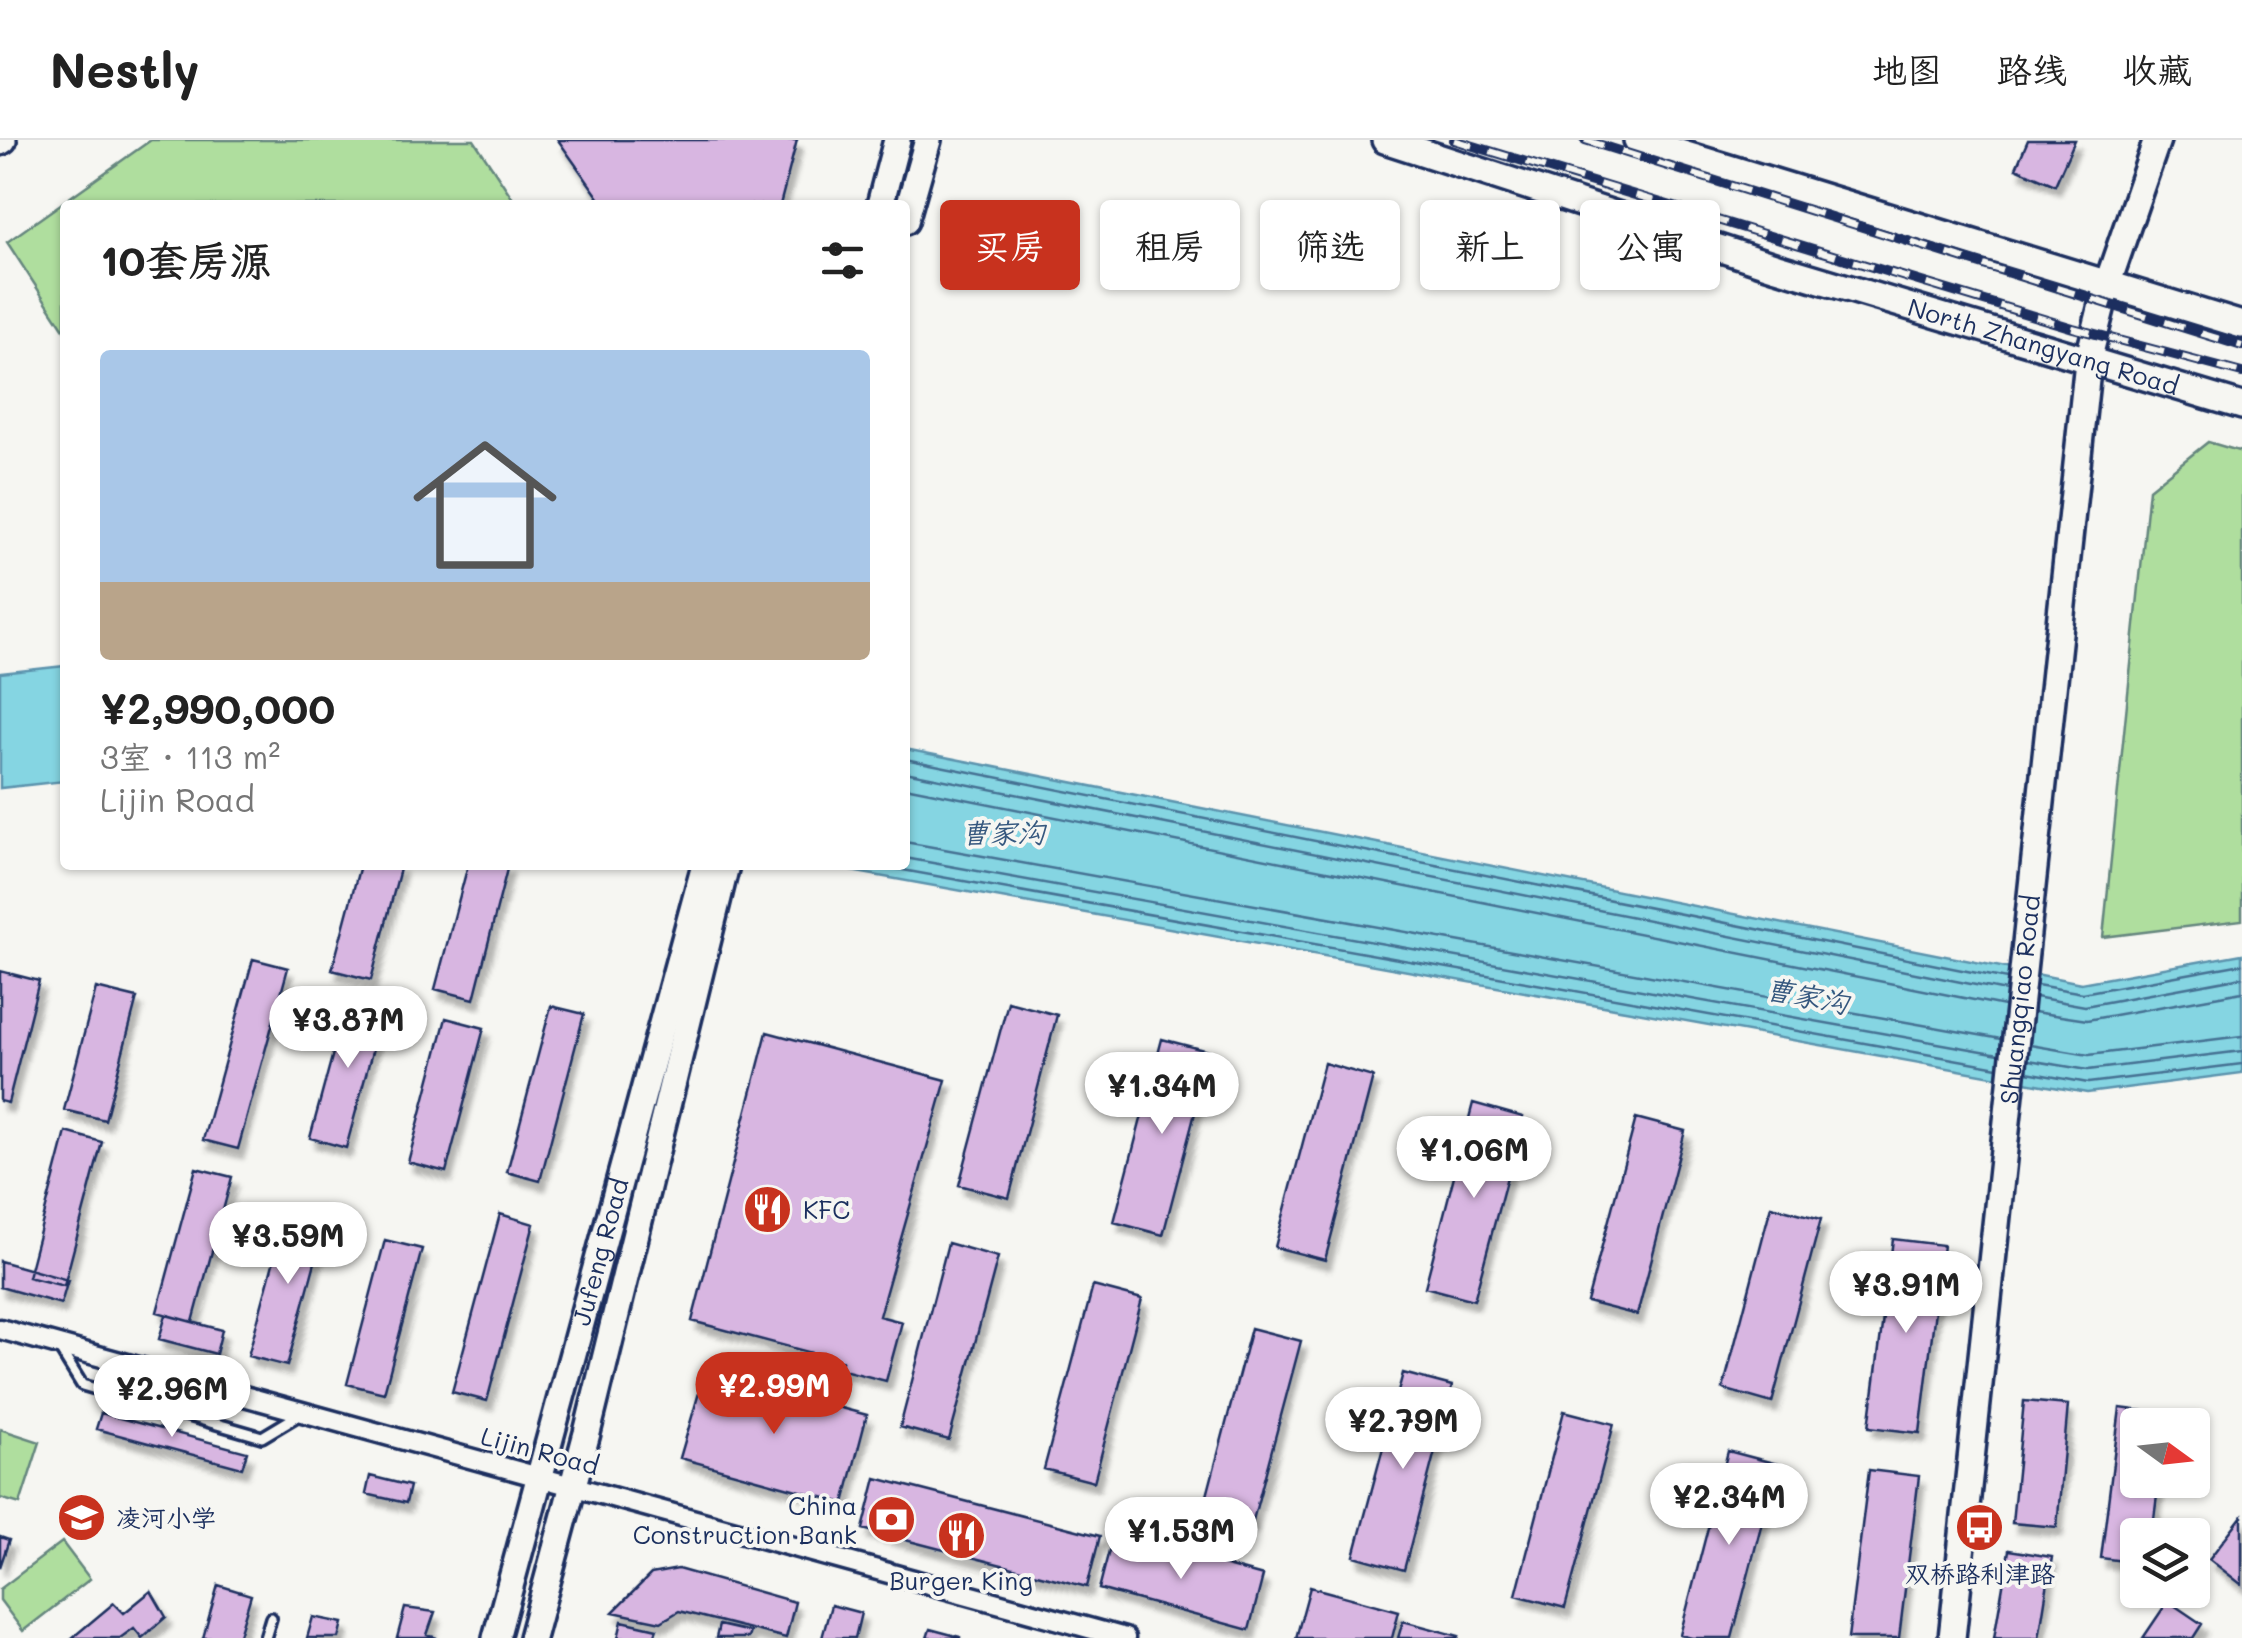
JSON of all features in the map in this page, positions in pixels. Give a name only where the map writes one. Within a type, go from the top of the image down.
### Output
[{"type":"main road","points":[[881,200],[897,140]]},
{"type":"main road","points":[[910,204],[928,140]]},
{"type":"main road","name":"North Zhangyang Road","points":[[1385,140],[1777,267],[2242,406]]},
{"type":"main road","points":[[1637,140],[2242,325]]},
{"type":"main road","name":"Shuangqiao Road","points":[[1952,1638],[2088,361],[2107,285],[2158,140]]},
{"type":"main road","name":"Jufeng Road","points":[[532,1638],[573,1486],[706,903],[705,870]]},
{"type":"main road","name":"Jufeng Road","points":[[496,1638],[706,903],[723,870]]},
{"type":"street","name":"Lijin Road","points":[[0,1329],[1125,1638]]},
{"type":"lane","points":[[56,1344],[82,1385],[262,1437],[304,1412]]},
{"type":"lane","points":[[265,1638],[271,1618]]},
{"type":"green space","points":[[151,140],[474,140],[514,200],[66,200]]},
{"type":"green space","points":[[60,204],[60,323],[7,242]]},
{"type":"green space","points":[[2208,442],[2242,452],[2242,920],[2103,937],[2149,489]]},
{"type":"green space","points":[[0,1429],[40,1442],[20,1504],[0,1498]]},
{"type":"green space","points":[[62,1542],[90,1579],[23,1631],[0,1600],[0,1589]]},
{"type":"water","points":[[60,667],[60,782],[0,788],[0,673]]},
{"type":"water","name":"曹家沟","points":[[910,750],[2081,983],[2242,954],[2242,1073],[2087,1093],[846,870],[910,870]]},
{"type":"building","points":[[558,140],[797,140],[781,200],[600,200]]},
{"type":"building","points":[[2028,140],[2075,140],[2055,185],[2016,168]]},
{"type":"building","points":[[359,870],[400,870],[371,980],[332,970]]},
{"type":"building","points":[[467,870],[507,870],[474,999],[435,989]]},
{"type":"building","points":[[253,959],[288,968],[238,1149],[203,1140]]},
{"type":"building","points":[[0,971],[39,981],[8,1103],[0,1101]]},
{"type":"building","points":[[96,988],[137,998],[105,1120],[64,1110]]},
{"type":"building","points":[[349,994],[385,1004],[346,1148],[310,1138]]},
{"type":"building","points":[[1008,1002],[1057,1015],[1009,1198],[959,1185]]},
{"type":"building","points":[[551,1006],[584,1014],[540,1181],[507,1172]]},
{"type":"building","points":[[446,1018],[484,1028],[446,1172],[408,1162]]},
{"type":"building","points":[[767,1032],[946,1080],[879,1316],[902,1322],[886,1381],[839,1369],[842,1361],[692,1321]]},
{"type":"building","points":[[1162,1039],[1211,1052],[1163,1235],[1114,1222]]},
{"type":"building","points":[[1324,1063],[1373,1077],[1325,1260],[1275,1247]]},
{"type":"building","points":[[1473,1103],[1523,1117],[1474,1300],[1425,1287]]},
{"type":"building","points":[[1636,1118],[1685,1131],[1637,1315],[1587,1302]]},
{"type":"building","points":[[66,1132],[102,1142],[64,1286],[28,1277]]},
{"type":"building","points":[[196,1168],[232,1177],[193,1322],[157,1312]]},
{"type":"building","points":[[1771,1206],[1821,1219],[1772,1403],[1723,1389]]},
{"type":"building","points":[[288,1208],[327,1218],[287,1366],[248,1356]]},
{"type":"building","points":[[500,1214],[534,1224],[487,1401],[452,1392]]},
{"type":"building","points":[[1893,1239],[1943,1245],[1920,1433],[1869,1427]]},
{"type":"building","points":[[385,1240],[422,1249],[384,1393],[347,1384]]},
{"type":"building","points":[[948,1243],[998,1257],[949,1440],[900,1427]]},
{"type":"building","points":[[0,1261],[68,1280],[61,1304],[0,1287]]},
{"type":"building","points":[[1093,1286],[1142,1299],[1094,1482],[1044,1469]]},
{"type":"building","points":[[166,1315],[222,1330],[216,1354],[159,1339]]},
{"type":"building","points":[[1251,1328],[1301,1341],[1252,1524],[1203,1511]]},
{"type":"building","points":[[705,1372],[867,1415],[844,1503],[680,1458]]},
{"type":"building","points":[[1403,1373],[1452,1386],[1404,1570],[1354,1556]]},
{"type":"building","points":[[2024,1401],[2068,1405],[2057,1527],[2012,1523]]},
{"type":"building","points":[[2120,1408],[2120,1498],[2157,1498],[2154,1518],[2120,1518],[2120,1561],[2101,1558]]},
{"type":"building","points":[[1564,1411],[1614,1424],[1565,1608],[1516,1595]]},
{"type":"building","points":[[101,1413],[247,1452],[242,1468],[96,1429]]},
{"type":"building","points":[[1728,1451],[1777,1464],[1732,1638],[1692,1638],[1680,1635]]},
{"type":"building","points":[[1869,1470],[1919,1476],[1899,1638],[1848,1638]]},
{"type":"building","points":[[370,1476],[410,1486],[406,1503],[366,1494]]},
{"type":"building","points":[[876,1478],[1100,1536],[1087,1587],[863,1529]]},
{"type":"building","points":[[2242,1516],[2242,1585],[2210,1558]]},
{"type":"building","points":[[1113,1535],[1263,1576],[1249,1630],[1099,1589]]},
{"type":"building","points":[[0,1537],[9,1540],[0,1567]]},
{"type":"building","points":[[2009,1550],[2052,1557],[2039,1638],[1994,1638]]},
{"type":"building","points":[[678,1569],[795,1602],[786,1638],[679,1611],[661,1622],[613,1612],[651,1574]]},
{"type":"building","points":[[218,1585],[251,1595],[238,1638],[203,1638]]},
{"type":"building","points":[[1310,1587],[1399,1611],[1392,1638],[1296,1638]]},
{"type":"building","points":[[151,1591],[166,1617],[142,1638],[134,1628],[120,1638],[72,1638],[114,1603],[124,1613]]},
{"type":"building","points":[[831,1605],[861,1613],[855,1638],[822,1638]]},
{"type":"building","points":[[405,1608],[435,1612],[427,1635],[437,1638],[397,1638]]},
{"type":"building","points":[[2163,1608],[2178,1608],[2202,1624],[2193,1638],[2143,1638]]},
{"type":"building","points":[[313,1617],[343,1623],[339,1638],[307,1638]]},
{"type":"building","points":[[622,1621],[657,1629],[654,1638],[618,1638]]},
{"type":"building","points":[[1403,1621],[1459,1636],[1398,1638]]},
{"type":"building","points":[[719,1625],[750,1632],[748,1638],[716,1638]]},
{"type":"building","points":[[930,1629],[960,1637],[960,1638],[927,1638]]},
{"type":"railway","points":[[1454,140],[2073,328],[2242,373]]},
{"type":"railway","points":[[1585,140],[2242,346]]},
{"type":"place","name":"KFC","points":[[768,1210]]},
{"type":"place","name":"凌河小学","points":[[81,1518]]},
{"type":"place","name":"China Construction Bank","points":[[892,1520]]},
{"type":"place","name":"双桥路利津路","points":[[1980,1528]]},
{"type":"place","name":"Burger King","points":[[961,1535]]}]
